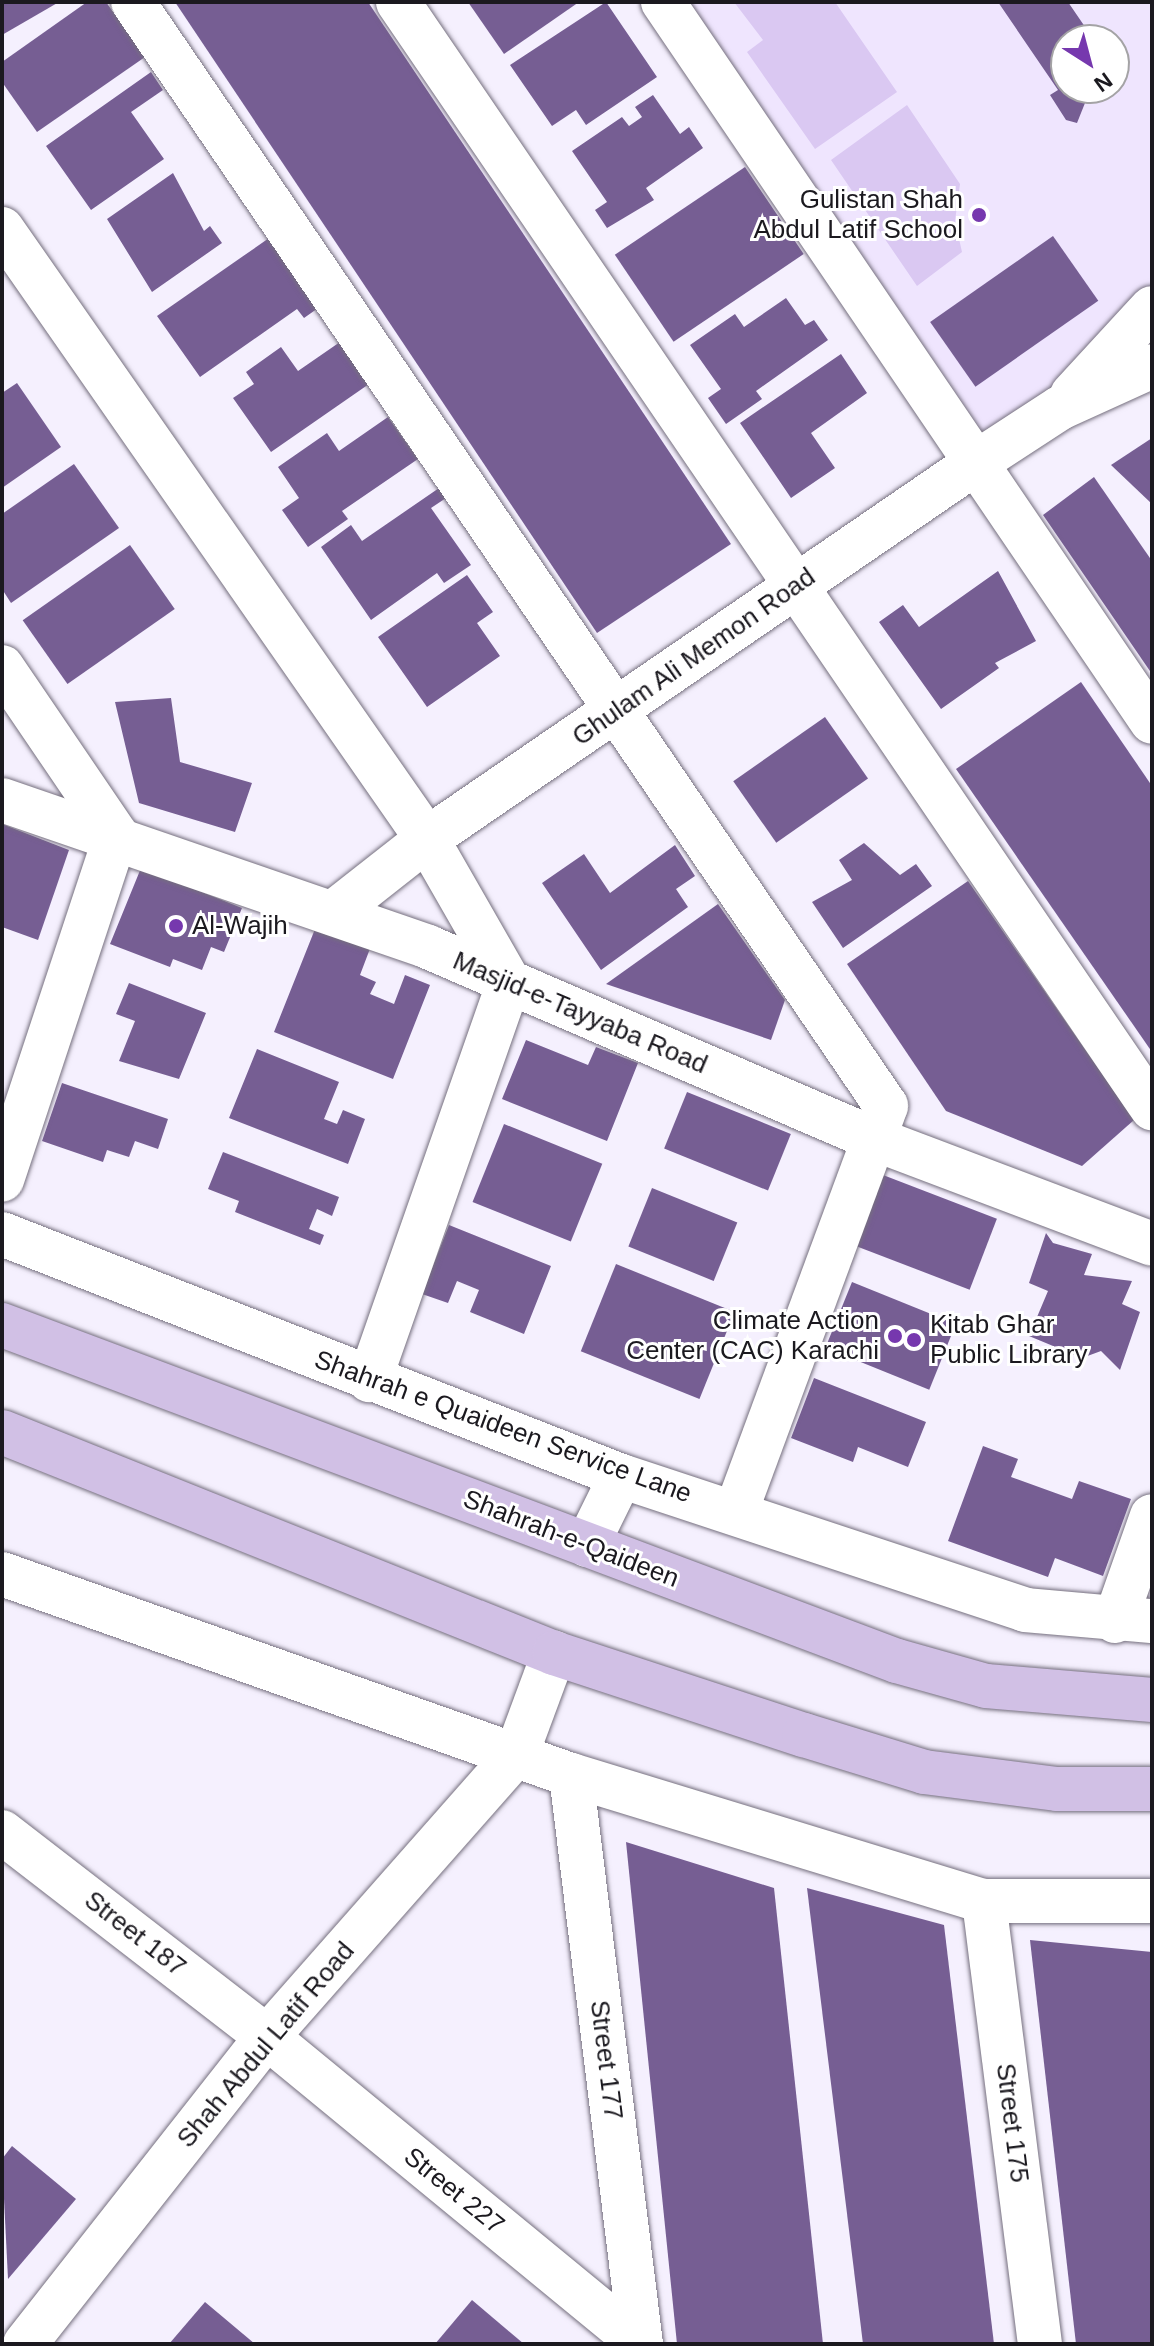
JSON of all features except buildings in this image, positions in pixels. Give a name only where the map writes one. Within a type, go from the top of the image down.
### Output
[{"type":"main road","name":"Shahrah-e-Qaideen","points":[[2,1325],[897,1661],[986,1686],[1152,1700]]},
{"type":"main road","points":[[2,1432],[554,1653],[924,1772],[1057,1789],[1152,1789]]},
{"type":"street","points":[[133,2],[886,1106],[736,1511]]},
{"type":"street","points":[[398,2],[794,588],[1152,1108]]},
{"type":"street","points":[[663,2],[1152,722]]},
{"type":"street","points":[[2,229],[427,839],[509,982],[370,1380]]},
{"type":"street","points":[[1060,408],[1152,308]]},
{"type":"street","points":[[1060,408],[1152,366]]},
{"type":"street","name":"Ghulam Ali Memon Road","points":[[333,913],[427,839],[1060,408]]},
{"type":"street","points":[[2,667],[116,835],[2,1180]]},
{"type":"street","name":"Masjid-e-Tayyaba Road","points":[[2,800],[116,835],[333,913],[509,982],[872,1138],[1152,1244]]},
{"type":"street","name":"Shahrah e Quaideen Service Lane","points":[[2,1234],[621,1476],[736,1511],[1025,1610],[1133,1621]]},
{"type":"street","points":[[587,1545],[621,1476]]},
{"type":"street","points":[[1133,1621],[1152,1516]]},
{"type":"street","points":[[2,1574],[517,1753],[571,1775],[984,1901],[1152,1901]]},
{"type":"street","points":[[517,1753],[554,1653]]},
{"type":"street","name":"Shah Abdul Latif Road","points":[[25,2344],[267,2037],[517,1753]]},
{"type":"street","name":"Street 177","points":[[571,1775],[641,2344]]},
{"type":"street","name":"Street 187","points":[[2,1832],[267,2037]]},
{"type":"street","name":"Street 175","points":[[984,1901],[1040,2344]]},
{"type":"street","name":"Street 227","points":[[267,2037],[641,2344]]},
{"type":"shaded area","name":"Gulistan Shah Abdul Latif School","points":[[663,2],[1152,2],[1152,343],[974,464]]},
{"type":"shaded area","points":[[734,2],[835,2],[897,92],[815,149],[747,52],[763,40]]},
{"type":"shaded area","points":[[907,105],[960,184],[955,221],[962,252],[917,286],[831,160]]},
{"type":"place","name":"Gulistan Shah Abdul Latif School","points":[[979,215]]},
{"type":"place","name":"Al-Wajih","points":[[176,926]]},
{"type":"place","name":"Climate Action Center (CAC) Karachi","points":[[895,1336]]},
{"type":"place","name":"Kitab Ghar Public Library","points":[[914,1340]]}]
